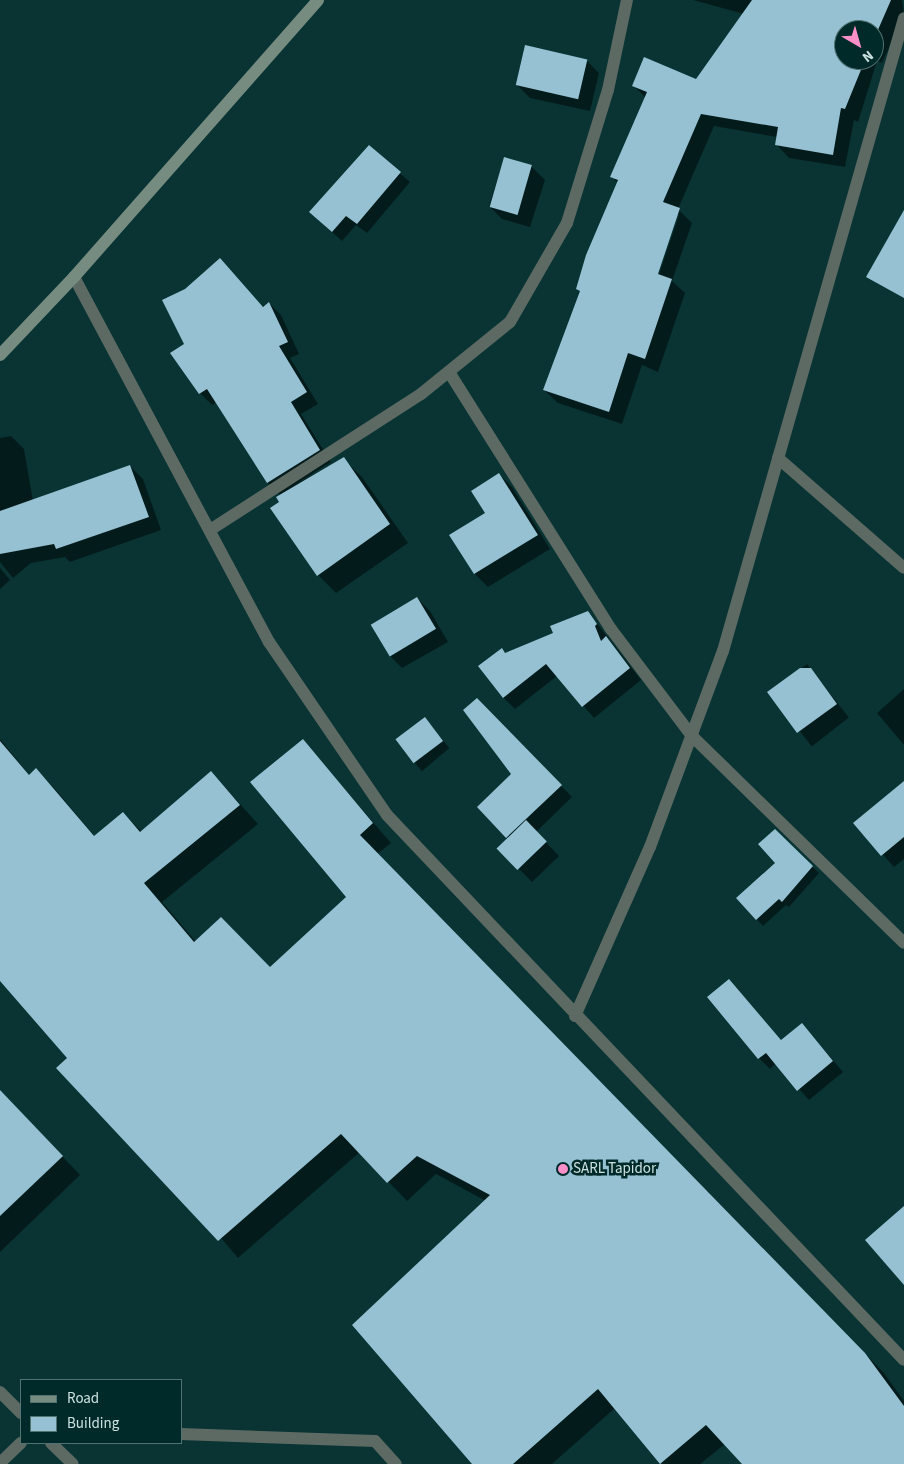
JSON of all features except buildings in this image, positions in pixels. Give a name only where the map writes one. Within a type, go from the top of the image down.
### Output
[{"type":"main road","points":[[0,355],[74,277],[318,0]]},
{"type":"street","points":[[210,530],[421,394],[510,322],[567,223],[608,90],[627,0]]},
{"type":"street","points":[[575,1016],[650,847],[723,651],[904,18]]},
{"type":"street","points":[[74,277],[270,642],[387,815],[575,1016],[904,1360]]},
{"type":"street","points":[[449,372],[611,629],[692,736],[904,942]]},
{"type":"street","points":[[778,458],[904,568]]},
{"type":"street","points":[[0,1392],[20,1412]]},
{"type":"street","points":[[182,1434],[375,1441],[396,1464]]},
{"type":"street","points":[[0,1463],[20,1444]]},
{"type":"street","points":[[52,1444],[73,1464]]},
{"type":"place","name":"SARL Tapidor","points":[[563,1169]]}]
